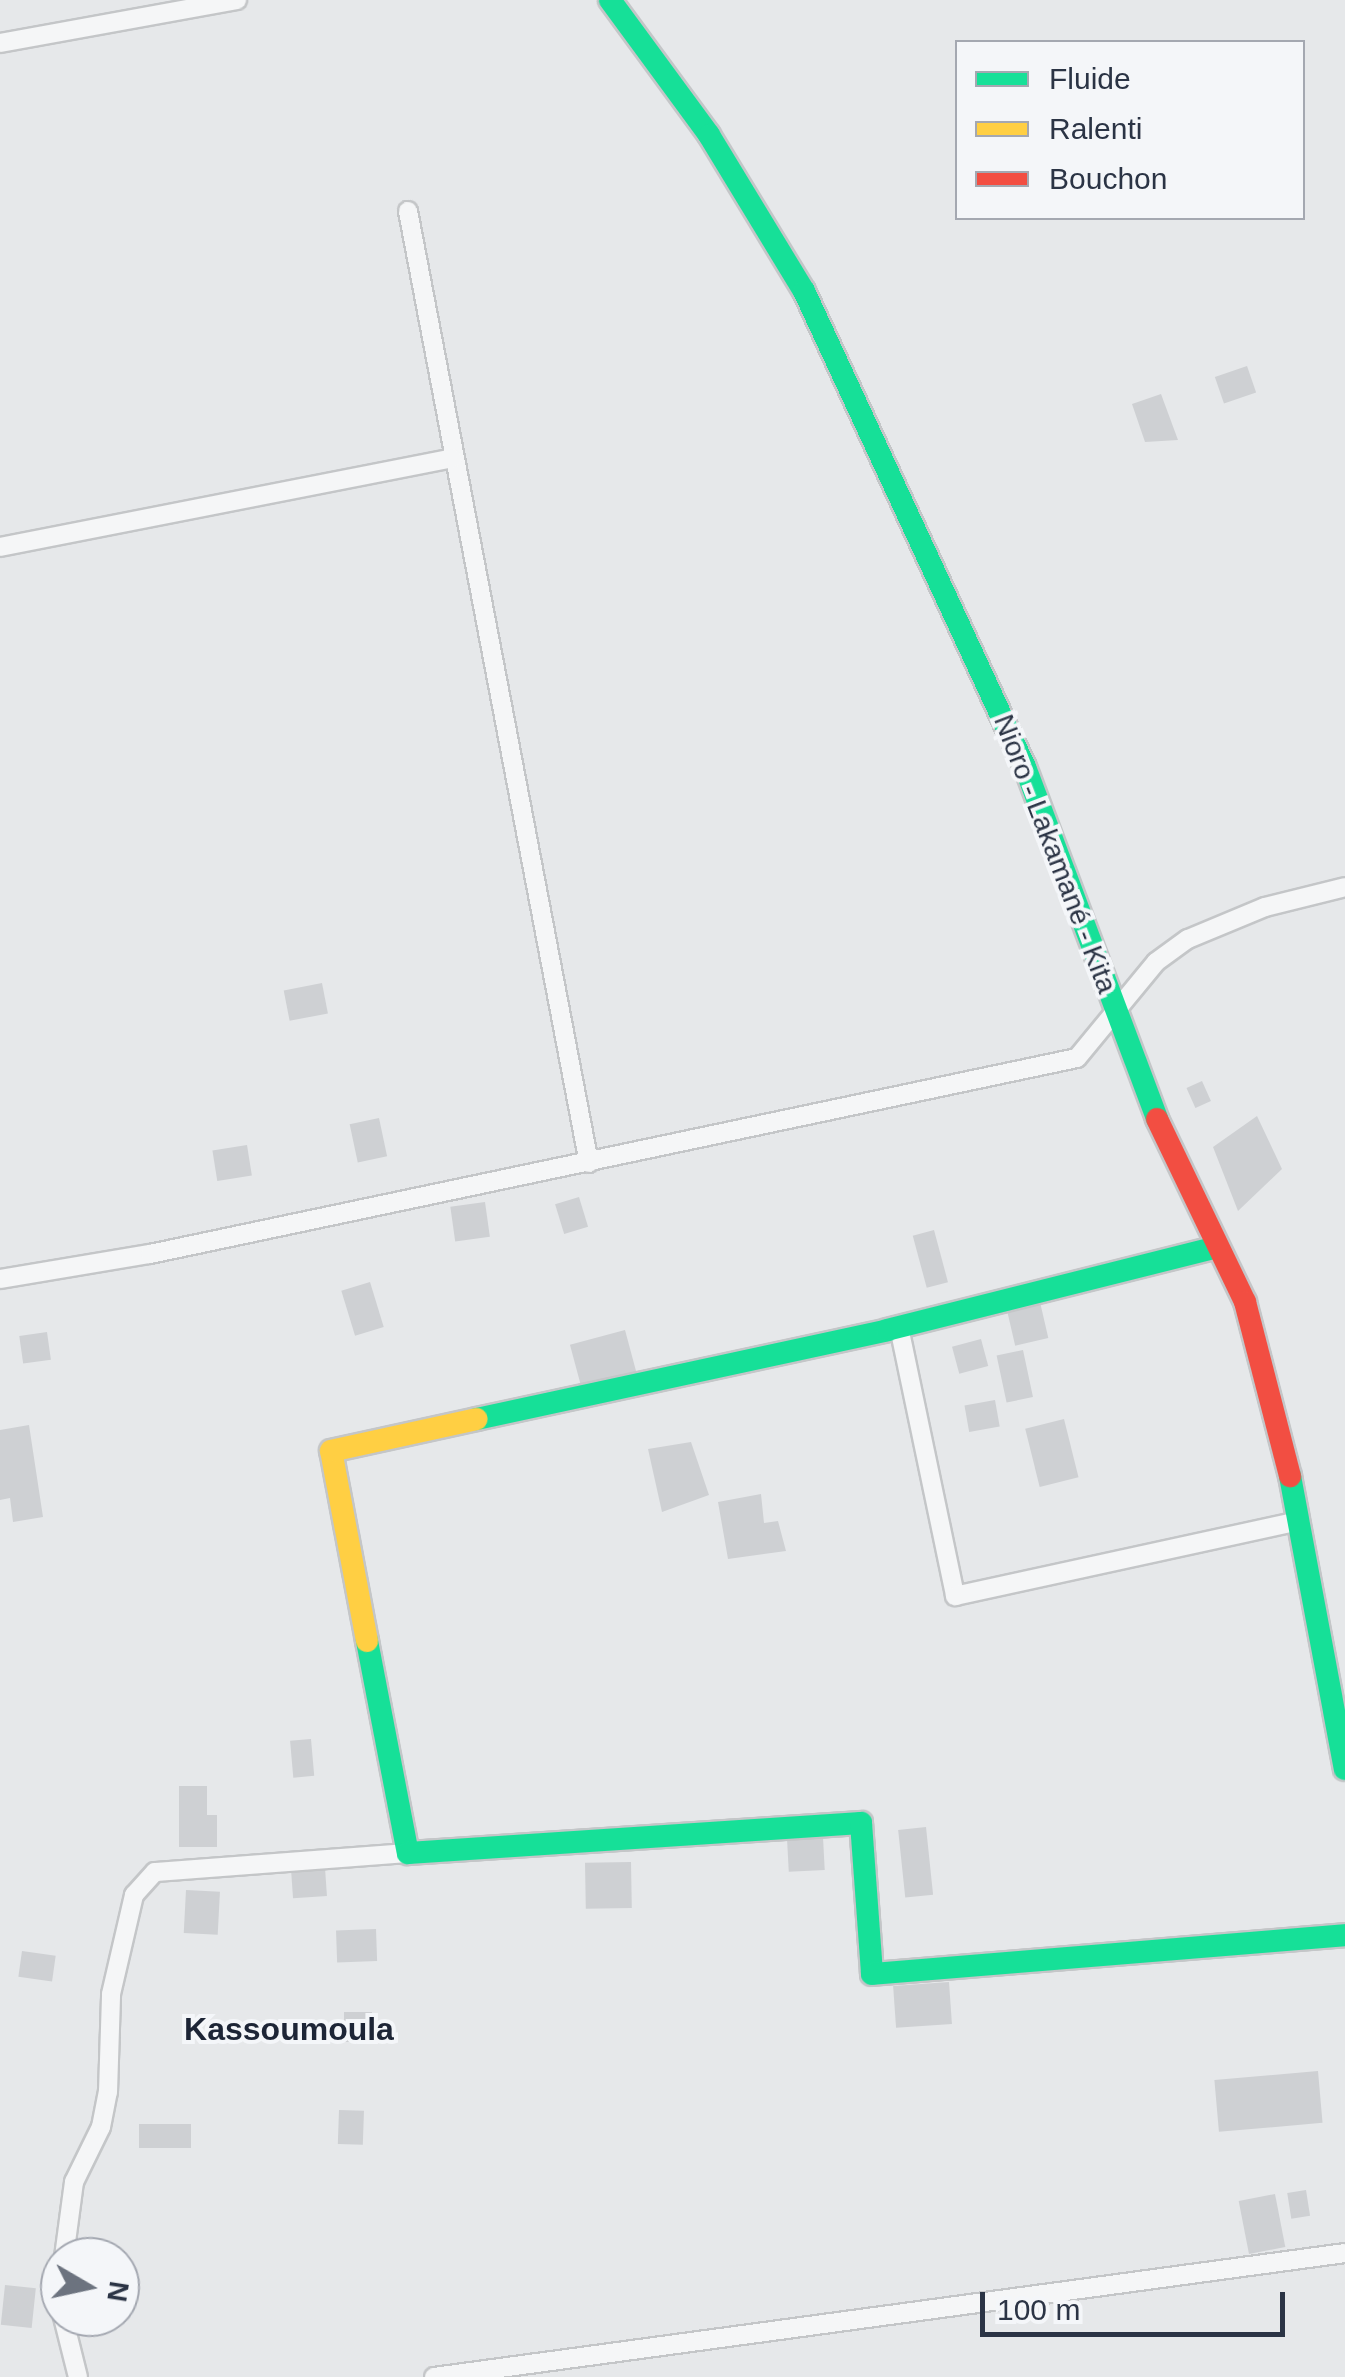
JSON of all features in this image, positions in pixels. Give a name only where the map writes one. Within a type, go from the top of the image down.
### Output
[{"type":"street","points":[[0,43],[236,0]]},
{"type":"street","name":"Nioro - Lakamané - Kita","points":[[610,0],[709,135],[804,291],[1025,766],[1164,1138],[1245,1302],[1270,1384],[1338,1680],[1345,1769]]},
{"type":"street","points":[[408,211],[589,1163]]},
{"type":"street","points":[[0,547],[452,458]]},
{"type":"street","points":[[0,1279],[589,1163],[1077,1058],[1115,1007],[1156,962],[1188,939],[1264,906],[1345,887]]},
{"type":"street","points":[[408,1853],[331,1451],[899,1327],[1218,1248]]},
{"type":"street","points":[[899,1327],[956,1596],[1300,1521]]},
{"type":"street","points":[[67,2237],[74,2182],[101,2128],[108,2092],[111,1994],[134,1896],[155,1872],[861,1824],[872,1974],[1345,1935]]},
{"type":"street","points":[[434,2377],[1345,2254]]},
{"type":"street","points":[[67,2337],[78,2377]]},
{"type":"building","points":[[1247,366],[1256,392],[1224,404],[1215,377]]},
{"type":"building","points":[[1161,394],[1178,440],[1145,442],[1132,404]]},
{"type":"building","points":[[322,983],[328,1013],[290,1021],[284,990]]},
{"type":"building","points":[[1202,1081],[1211,1101],[1195,1108],[1186,1088]]},
{"type":"building","points":[[1257,1116],[1282,1169],[1238,1211],[1213,1147]]},
{"type":"building","points":[[379,1118],[387,1156],[358,1162],[350,1124]]},
{"type":"building","points":[[247,1145],[252,1176],[217,1181],[212,1150]]},
{"type":"building","points":[[579,1197],[588,1227],[564,1234],[555,1204]]},
{"type":"building","points":[[485,1202],[490,1237],[455,1242],[450,1207]]},
{"type":"building","points":[[934,1230],[948,1282],[927,1288],[913,1236]]},
{"type":"building","points":[[370,1282],[384,1327],[355,1336],[341,1291]]},
{"type":"building","points":[[1040,1302],[1048,1338],[1015,1346],[1007,1310]]},
{"type":"building","points":[[625,1330],[637,1376],[582,1391],[570,1345]]},
{"type":"building","points":[[47,1332],[51,1360],[23,1364],[19,1336]]},
{"type":"building","points":[[981,1339],[988,1366],[959,1374],[952,1347]]},
{"type":"building","points":[[1023,1350],[1033,1397],[1007,1403],[997,1356]]},
{"type":"building","points":[[995,1400],[1000,1427],[969,1432],[964,1405]]},
{"type":"building","points":[[1064,1419],[1079,1477],[1040,1487],[1025,1429]]},
{"type":"building","points":[[29,1425],[43,1517],[13,1522],[10,1498],[0,1500],[0,1430]]},
{"type":"building","points":[[691,1442],[709,1495],[662,1512],[648,1449]]},
{"type":"building","points":[[761,1494],[764,1523],[778,1521],[786,1551],[728,1559],[718,1502]]},
{"type":"building","points":[[311,1739],[314,1776],[293,1778],[290,1741]]},
{"type":"building","points":[[179,1786],[207,1786],[207,1815],[217,1815],[217,1847],[179,1847]]},
{"type":"building","points":[[926,1827],[933,1895],[905,1898],[898,1830]]},
{"type":"building","points":[[823,1837],[825,1870],[789,1872],[787,1839]]},
{"type":"building","points":[[631,1862],[632,1908],[586,1909],[585,1863]]},
{"type":"building","points":[[325,1868],[327,1896],[293,1898],[291,1870]]},
{"type":"building","points":[[186,1890],[220,1892],[218,1935],[184,1933]]},
{"type":"building","points":[[376,1929],[377,1961],[337,1962],[336,1930]]},
{"type":"building","points":[[22,1951],[56,1956],[52,1981],[18,1977]]},
{"type":"building","points":[[949,1982],[952,2024],[896,2028],[893,1986]]},
{"type":"building","points":[[344,2012],[372,2012],[372,2042],[344,2042]]},
{"type":"building","points":[[1318,2071],[1323,2123],[1219,2132],[1214,2080]]},
{"type":"building","points":[[339,2110],[364,2111],[363,2145],[338,2144]]},
{"type":"building","points":[[139,2124],[191,2124],[191,2148],[139,2148]]},
{"type":"building","points":[[1306,2190],[1310,2216],[1291,2219],[1287,2193]]},
{"type":"building","points":[[1275,2194],[1285,2247],[1249,2254],[1239,2201]]},
{"type":"building","points":[[5,2285],[36,2288],[32,2328],[1,2325]]},
{"type":"traffic: fast","points":[[610,0],[709,135],[804,291],[1025,767],[1157,1119]]},
{"type":"traffic: fast","points":[[477,1419],[887,1330],[1218,1247]]},
{"type":"traffic: fast","points":[[1290,1476],[1345,1769]]},
{"type":"traffic: fast","points":[[367,1641],[408,1853],[861,1823],[872,1974],[1345,1935]]},
{"type":"traffic: slow","points":[[367,1641],[331,1451],[477,1419]]},
{"type":"traffic: jam","points":[[1157,1119],[1245,1302],[1290,1476]]},
{"type":"district","name":"Kassoumoula","points":[[289,2029]]}]
